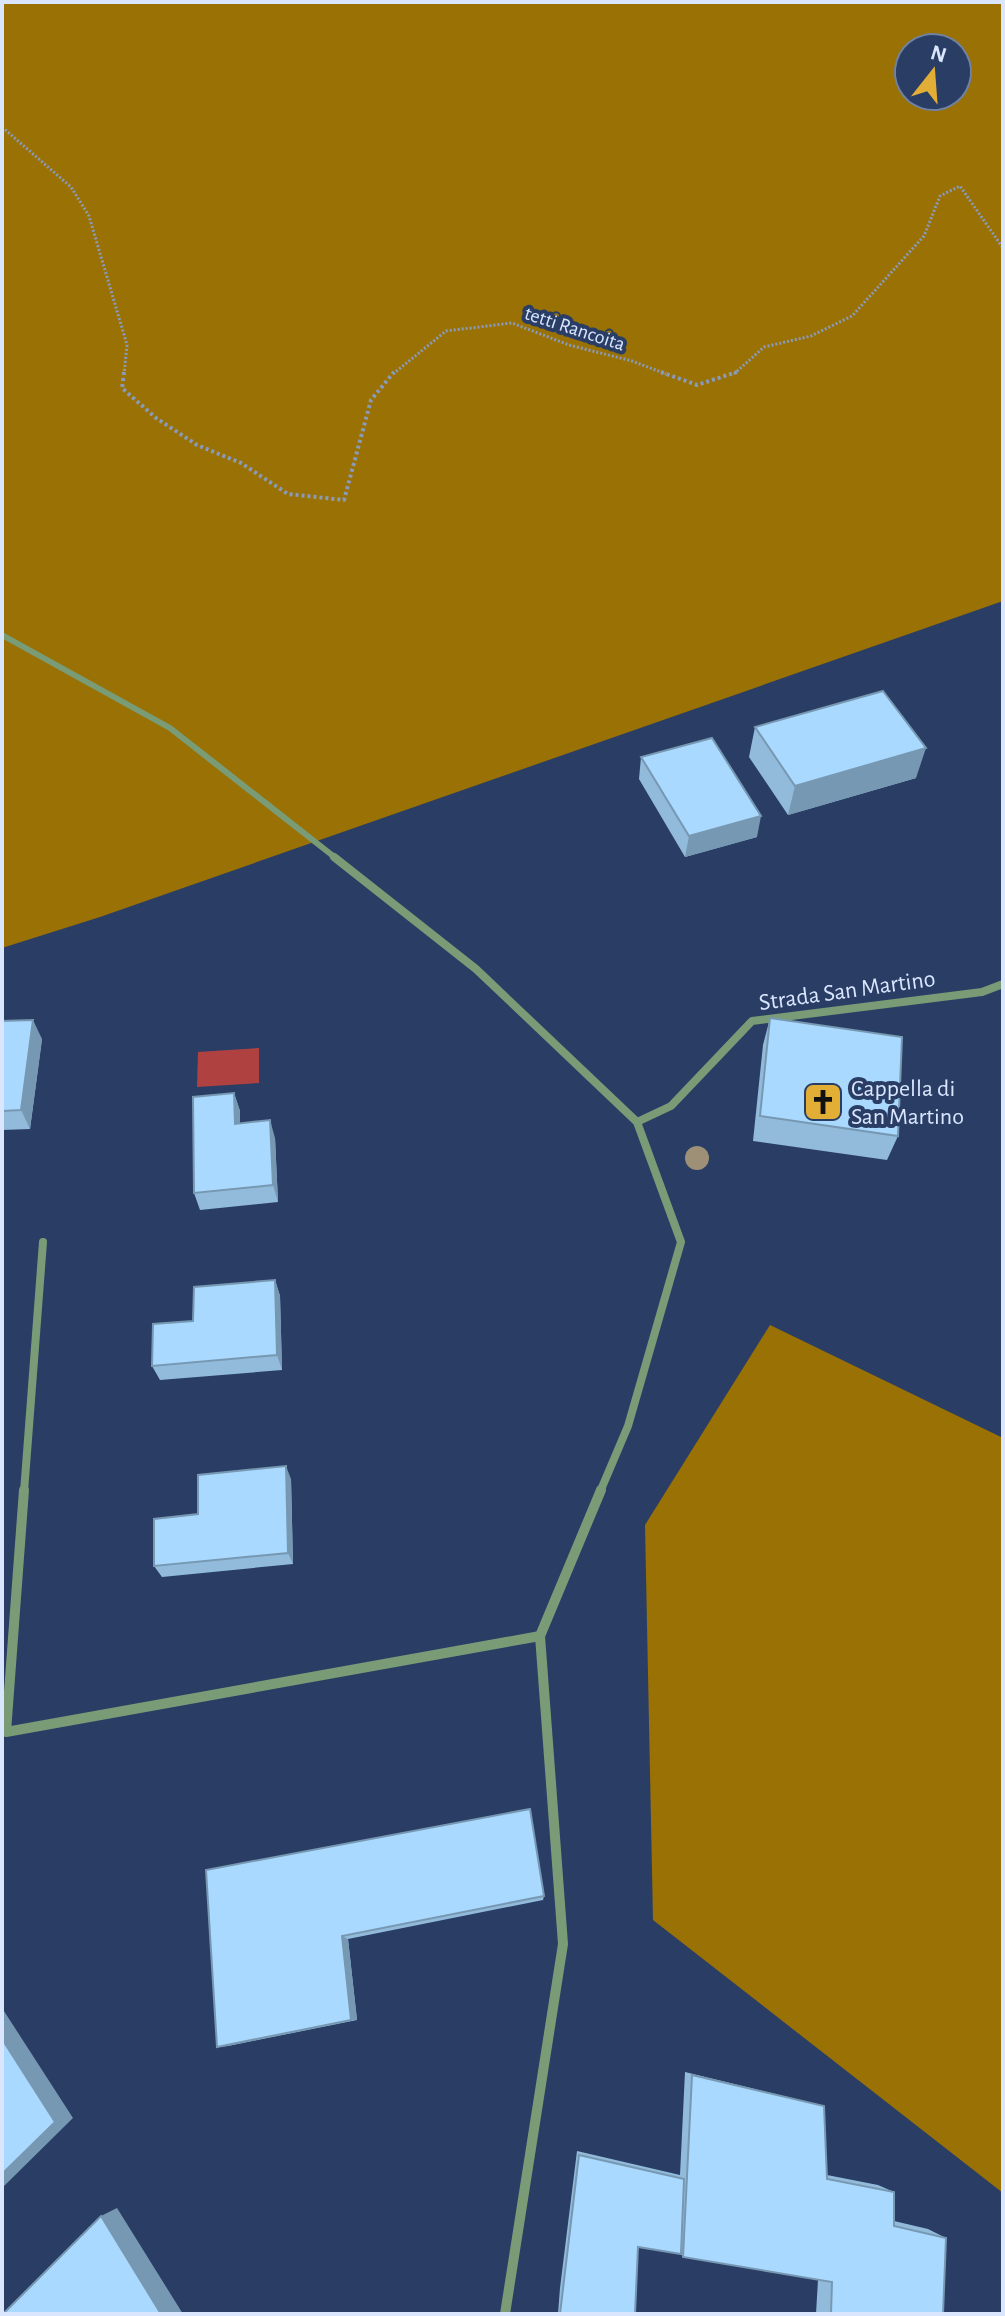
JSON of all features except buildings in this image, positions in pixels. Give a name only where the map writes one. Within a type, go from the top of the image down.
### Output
[{"type":"street","points":[[2,635],[170,728],[476,969],[637,1122],[681,1242],[628,1426],[540,1636],[563,1944],[505,2314]]},
{"type":"street","name":"Strada San Martino","points":[[637,1122],[671,1106],[752,1021],[982,992],[1003,984]]},
{"type":"street","points":[[43,1242],[4,1732],[540,1636]]},
{"type":"path","name":"tetti Rancoita","points":[[2,127],[71,187],[89,216],[127,345],[122,388],[156,418],[197,445],[241,463],[288,494],[344,500],[371,400],[399,366],[446,331],[512,323],[569,345],[632,361],[697,385],[736,373],[764,347],[811,336],[852,316],[908,258],[924,236],[940,196],[960,186],[1003,248]]},
{"type":"shaded area","points":[[2,2],[1003,2],[1003,601],[100,917],[2,948]]},
{"type":"shaded area","points":[[259,1048],[259,1083],[197,1087],[198,1052]]},
{"type":"shaded area","points":[[770,1325],[1003,1438],[1003,2193],[653,1920],[645,1525]]},
{"type":"place","name":"Cappella di San Martino","points":[[823,1102]]}]
